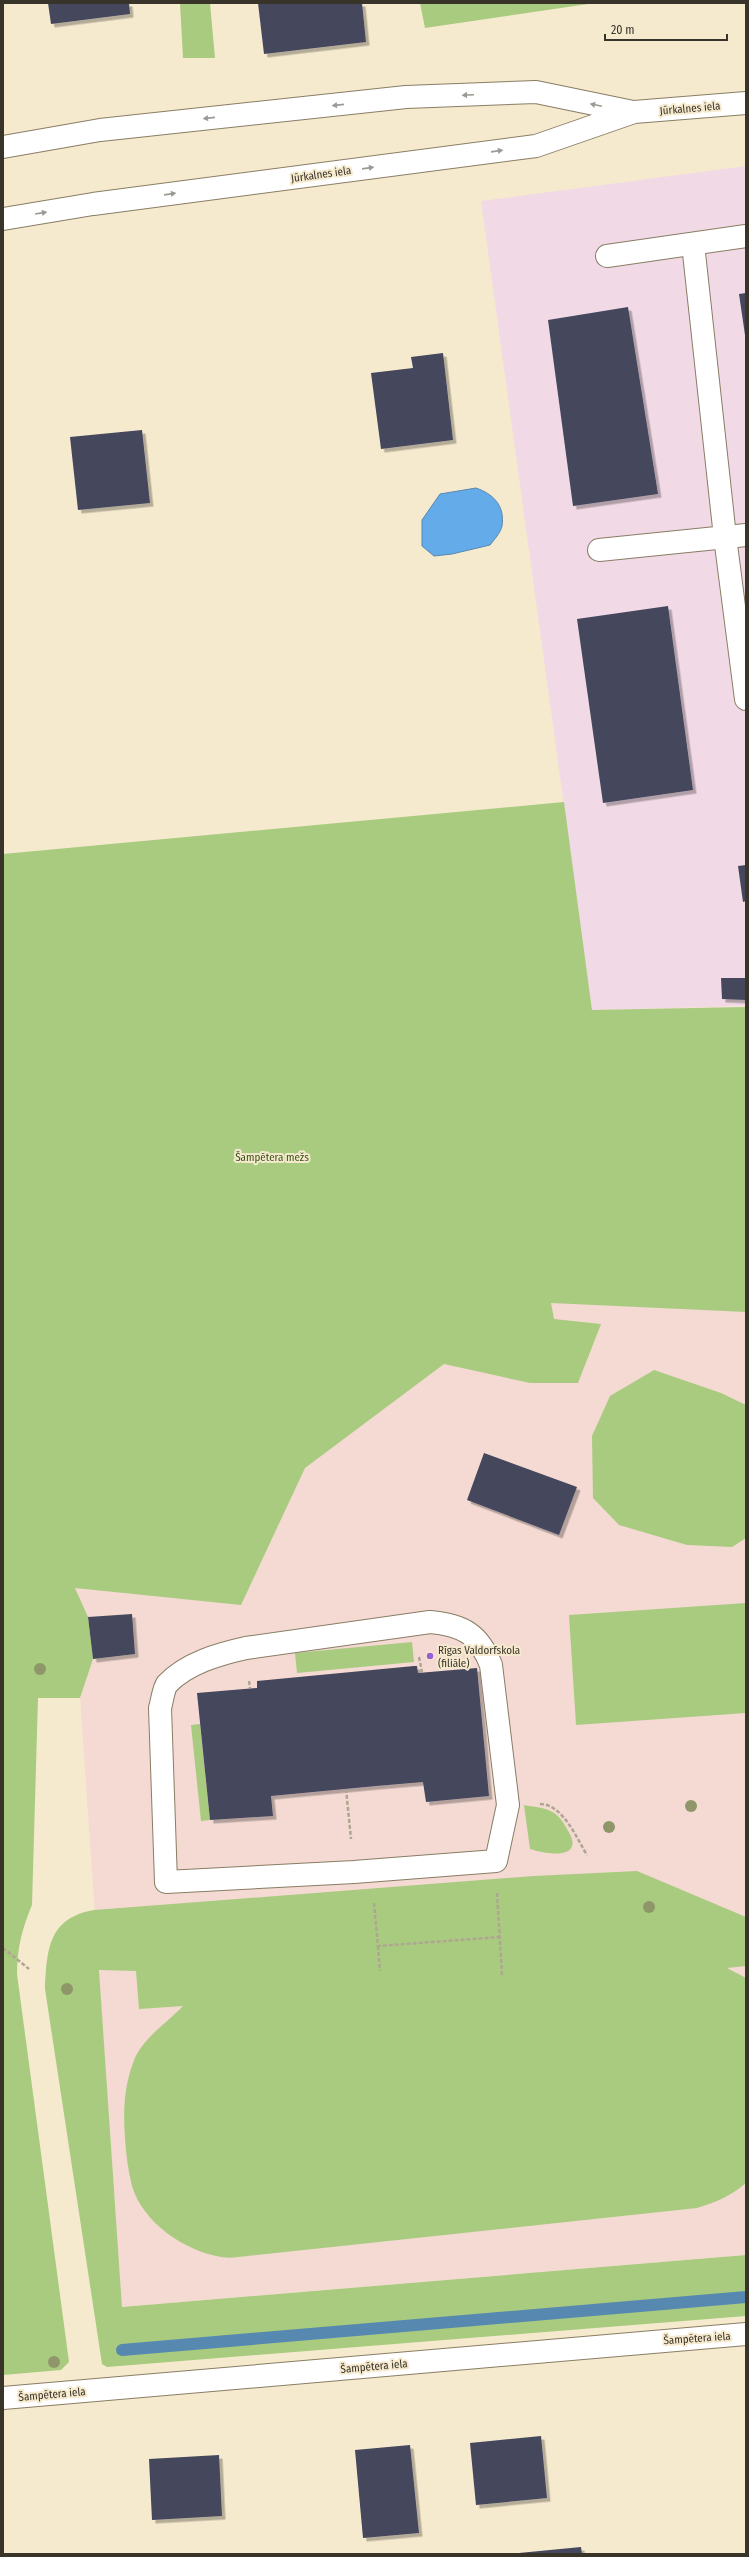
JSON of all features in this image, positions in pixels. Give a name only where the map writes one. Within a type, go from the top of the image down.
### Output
[{"type":"street","name":"Jūrkalnes iela","points":[[3,147],[100,130],[406,98],[536,92],[634,112]]},
{"type":"street","name":"Jūrkalnes iela","points":[[3,219],[93,204],[536,146],[634,112],[746,103]]},
{"type":"street","points":[[608,256],[746,236]]},
{"type":"street","points":[[693,244],[725,537],[746,700]]},
{"type":"street","points":[[599,550],[746,535]]},
{"type":"street","points":[[414,1623],[448,1624],[466,1630],[483,1646],[491,1665],[508,1805],[496,1861],[370,1871],[166,1882],[160,1708],[166,1685],[189,1667],[223,1653],[246,1648],[414,1623]]},
{"type":"street","name":"Šampētera iela","points":[[3,2398],[746,2334]]},
{"type":"path","points":[[346,1789],[349,1809]]},
{"type":"path","points":[[508,1805],[546,1804],[562,1815],[587,1855]]},
{"type":"path","points":[[496,1861],[502,1975]]},
{"type":"path","points":[[370,1871],[380,1971]]},
{"type":"path","points":[[378,1946],[500,1937]]},
{"type":"path","points":[[3,1948],[29,1969]]},
{"type":"shaded area","points":[[746,166],[746,1006],[592,1010],[481,201]]},
{"type":"shaded area","name":"Rīgas Valdorfskola (filiāle)","points":[[746,1007],[746,2255],[122,2307],[80,1698],[93,1659],[135,1654],[132,1614],[88,1617],[74,1587],[592,1010]]},
{"type":"green space","points":[[180,3],[210,3],[215,58],[183,58]]},
{"type":"green space","points":[[420,3],[595,3],[425,28]]},
{"type":"green space","name":"Šampētera mežs","points":[[564,802],[592,1010],[746,1007],[746,1312],[551,1303],[554,1319],[601,1324],[578,1383],[530,1383],[444,1364],[305,1468],[241,1605],[75,1588],[88,1617],[93,1659],[80,1698],[38,1698],[32,1905],[25,1922],[21,1939],[17,1974],[69,2362],[61,2370],[3,2375],[3,854]]},
{"type":"green space","points":[[654,1370],[721,1393],[746,1405],[746,1538],[732,1547],[687,1545],[619,1525],[593,1498],[592,1436],[610,1396]]},
{"type":"green space","points":[[746,1603],[746,1713],[576,1725],[569,1615]]},
{"type":"green space","points":[[412,1642],[414,1662],[297,1673],[295,1653]]},
{"type":"green space","points":[[200,1724],[210,1820],[201,1821],[191,1725]]},
{"type":"green space","points":[[524,1805],[547,1810],[558,1816],[572,1839],[572,1846],[569,1851],[563,1853],[546,1853],[530,1849]]},
{"type":"green space","points":[[637,1871],[746,1917],[746,1966],[727,1968],[746,1978],[746,2183],[735,2192],[697,2208],[239,2257],[225,2258],[207,2254],[180,2242],[167,2233],[145,2212],[132,2186],[126,2150],[124,2119],[125,2100],[133,2063],[142,2046],[148,2039],[183,2006],[139,2009],[136,1971],[99,1970],[122,2307],[746,2255],[746,2316],[107,2367],[102,2364],[45,1989],[49,1949],[59,1928],[67,1920],[79,1914],[94,1910],[534,1876]]},
{"type":"water","points":[[476,488],[492,497],[500,506],[502,512],[502,526],[499,533],[490,545],[452,554],[434,556],[422,546],[422,520],[440,494]]},
{"type":"building","points":[[48,3],[129,3],[130,14],[51,24]]},
{"type":"building","points":[[258,3],[362,3],[366,42],[264,54]]},
{"type":"building","points":[[746,293],[746,335],[745,335],[739,294]]},
{"type":"building","points":[[628,307],[658,494],[573,506],[548,320]]},
{"type":"building","points":[[443,353],[453,440],[381,449],[371,373],[413,368],[411,357]]},
{"type":"building","points":[[142,430],[150,503],[78,510],[70,437]]},
{"type":"building","points":[[668,606],[693,790],[603,803],[577,619]]},
{"type":"building","points":[[746,865],[746,901],[743,902],[738,866]]},
{"type":"building","points":[[721,978],[746,978],[746,1000],[722,999]]},
{"type":"building","points":[[484,1453],[577,1487],[559,1535],[467,1500]]},
{"type":"building","points":[[132,1614],[135,1654],[93,1659],[88,1617]]},
{"type":"building","points":[[417,1666],[418,1673],[477,1668],[489,1796],[426,1802],[423,1782],[376,1786],[271,1796],[273,1816],[210,1820],[197,1693],[257,1688],[257,1681]]},
{"type":"building","points":[[541,2436],[547,2498],[476,2505],[470,2443]]},
{"type":"building","points":[[410,2445],[419,2533],[363,2538],[355,2450]]},
{"type":"building","points":[[219,2455],[222,2516],[152,2520],[149,2459]]},
{"type":"building","points":[[581,2547],[582,2554],[519,2553]]},
{"type":"waterway","points":[[122,2350],[746,2297]]},
{"type":"place","name":"Rīgas Valdorfskola (filiāle)","points":[[430,1656]]}]
